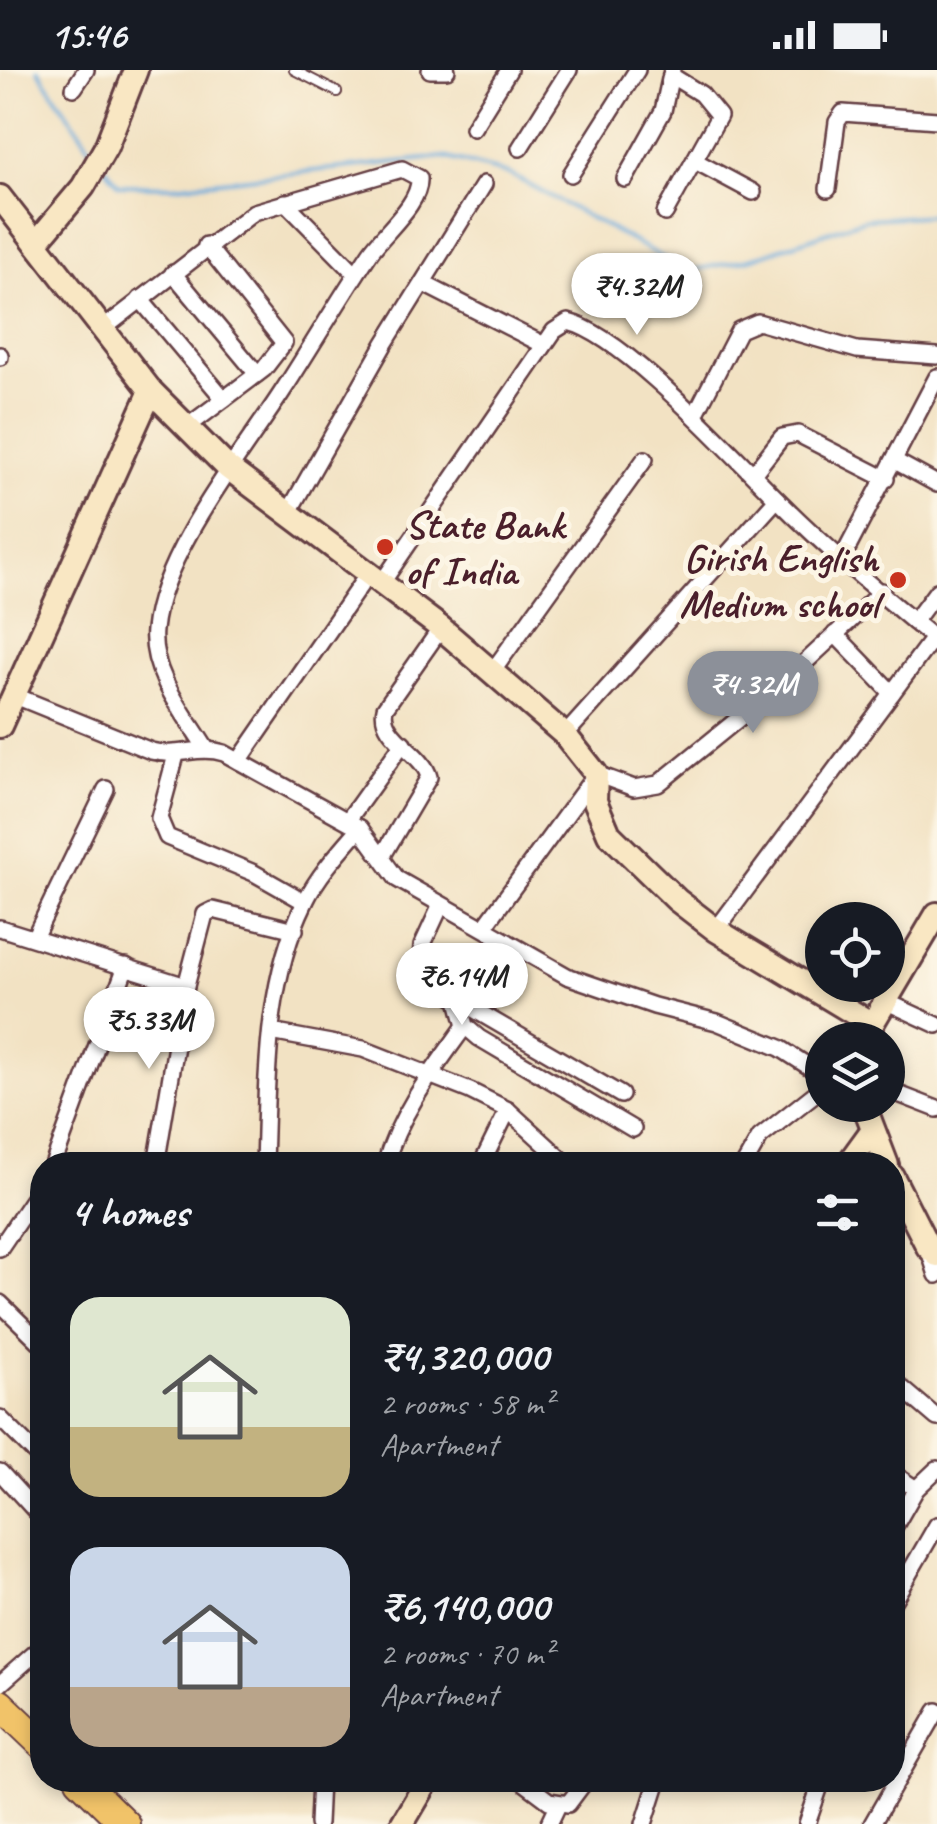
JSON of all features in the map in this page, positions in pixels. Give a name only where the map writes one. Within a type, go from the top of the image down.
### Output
[{"type":"highway","points":[[0,1704],[30,1733]]},
{"type":"highway","points":[[93,1792],[126,1824]]},
{"type":"main road","points":[[36,243],[83,186],[106,147],[136,70]]},
{"type":"main road","points":[[0,197],[152,391],[228,468],[441,628],[565,735],[596,774],[595,801],[609,834],[677,900],[855,1022]]},
{"type":"main road","points":[[0,726],[152,391]]},
{"type":"main road","points":[[905,968],[937,914]]},
{"type":"main road","points":[[868,1122],[881,1152]]},
{"type":"main road","points":[[856,1152],[871,1132]]},
{"type":"main road","points":[[905,1200],[932,1251]]},
{"type":"main road","points":[[402,1824],[420,1792]]},
{"type":"street","points":[[74,88],[86,70]]},
{"type":"street","points":[[430,70],[447,70]]},
{"type":"street","points":[[473,128],[509,70]]},
{"type":"street","points":[[520,148],[569,70]]},
{"type":"street","points":[[571,174],[637,70]]},
{"type":"street","points":[[626,180],[663,111],[672,73],[701,94],[719,116],[697,162],[665,213]]},
{"type":"street","points":[[828,189],[838,122],[843,113],[937,120]]},
{"type":"street","points":[[697,162],[753,192]]},
{"type":"street","points":[[103,329],[206,245],[254,212],[402,169],[413,171],[419,178],[418,190],[356,274],[284,389],[228,468],[166,584],[154,632],[162,674],[204,747],[239,761],[354,824],[397,879],[568,976],[654,1006],[717,1022],[780,1048],[805,1064]]},
{"type":"street","points":[[287,515],[484,184]]},
{"type":"street","points":[[284,202],[356,274]]},
{"type":"street","points":[[187,426],[260,372],[281,350],[282,338],[206,245]]},
{"type":"street","points":[[173,273],[260,372],[284,389]]},
{"type":"street","points":[[424,284],[544,346]]},
{"type":"street","points":[[140,299],[224,399]]},
{"type":"street","points":[[695,416],[739,330],[748,324],[758,322],[858,350],[937,356]]},
{"type":"street","points":[[239,761],[559,325],[577,324],[611,345],[695,416],[777,499],[935,640],[716,930]]},
{"type":"street","points":[[843,557],[937,377]]},
{"type":"street","points":[[754,474],[782,437],[798,434],[886,478]]},
{"type":"street","points":[[492,672],[645,459]]},
{"type":"street","points":[[895,461],[937,484]]},
{"type":"street","points":[[565,735],[777,499]]},
{"type":"street","points":[[485,926],[596,774],[634,788],[658,784],[882,591]]},
{"type":"street","points":[[914,622],[937,591]]},
{"type":"street","points":[[382,857],[429,778],[387,726],[385,708],[441,628]]},
{"type":"street","points":[[835,634],[892,693]]},
{"type":"street","points":[[13,695],[152,751],[176,756],[204,747]]},
{"type":"street","points":[[265,1152],[271,1032],[280,972],[294,930],[305,902],[403,743]]},
{"type":"street","points":[[176,756],[159,818],[167,837],[254,873],[305,902]]},
{"type":"street","points":[[34,938],[106,789]]},
{"type":"street","points":[[441,904],[418,960],[429,979],[621,1095]]},
{"type":"street","points":[[158,1152],[186,986],[205,914],[213,910],[294,930]]},
{"type":"street","points":[[0,928],[186,986]]},
{"type":"street","points":[[58,1152],[126,966]]},
{"type":"street","points":[[458,1000],[464,1026],[632,1129]]},
{"type":"street","points":[[887,1002],[937,1024]]},
{"type":"street","points":[[389,1152],[428,1078],[464,1026]]},
{"type":"street","points":[[271,1032],[363,1049],[508,1110],[554,1152]]},
{"type":"street","points":[[905,1096],[937,1108]]},
{"type":"street","points":[[751,1152],[760,1137],[805,1101]]},
{"type":"street","points":[[487,1152],[508,1110]]},
{"type":"street","points":[[0,1248],[30,1210]]},
{"type":"street","points":[[932,1251],[937,1275]]},
{"type":"street","points":[[0,1303],[30,1332]]},
{"type":"street","points":[[905,1391],[937,1418]]},
{"type":"street","points":[[0,1418],[30,1448]]},
{"type":"street","points":[[905,1508],[916,1489],[937,1470]]},
{"type":"street","points":[[0,1472],[30,1505]]},
{"type":"street","points":[[905,1482],[916,1489]]},
{"type":"street","points":[[905,1580],[937,1525]]},
{"type":"street","points":[[0,1684],[30,1658]]},
{"type":"street","points":[[905,1766],[937,1710]]},
{"type":"street","points":[[318,1824],[319,1792]]},
{"type":"street","points":[[539,1792],[558,1805],[568,1804],[577,1792]]},
{"type":"street","points":[[644,1824],[654,1792]]},
{"type":"street","points":[[807,1824],[818,1792]]},
{"type":"street","points":[[872,1824],[890,1792]]},
{"type":"street","points":[[548,1824],[558,1805]]},
{"type":"lane","points":[[294,70],[337,92]]},
{"type":"waterway","points":[[38,70],[94,153]]},
{"type":"waterway","points":[[106,168],[119,185],[174,186],[444,157],[509,174],[688,271],[750,259],[866,219],[937,215]]},
{"type":"place","name":"State Bank of India","points":[[385,547]]},
{"type":"place","name":"Girish English Medium school","points":[[898,580]]}]
